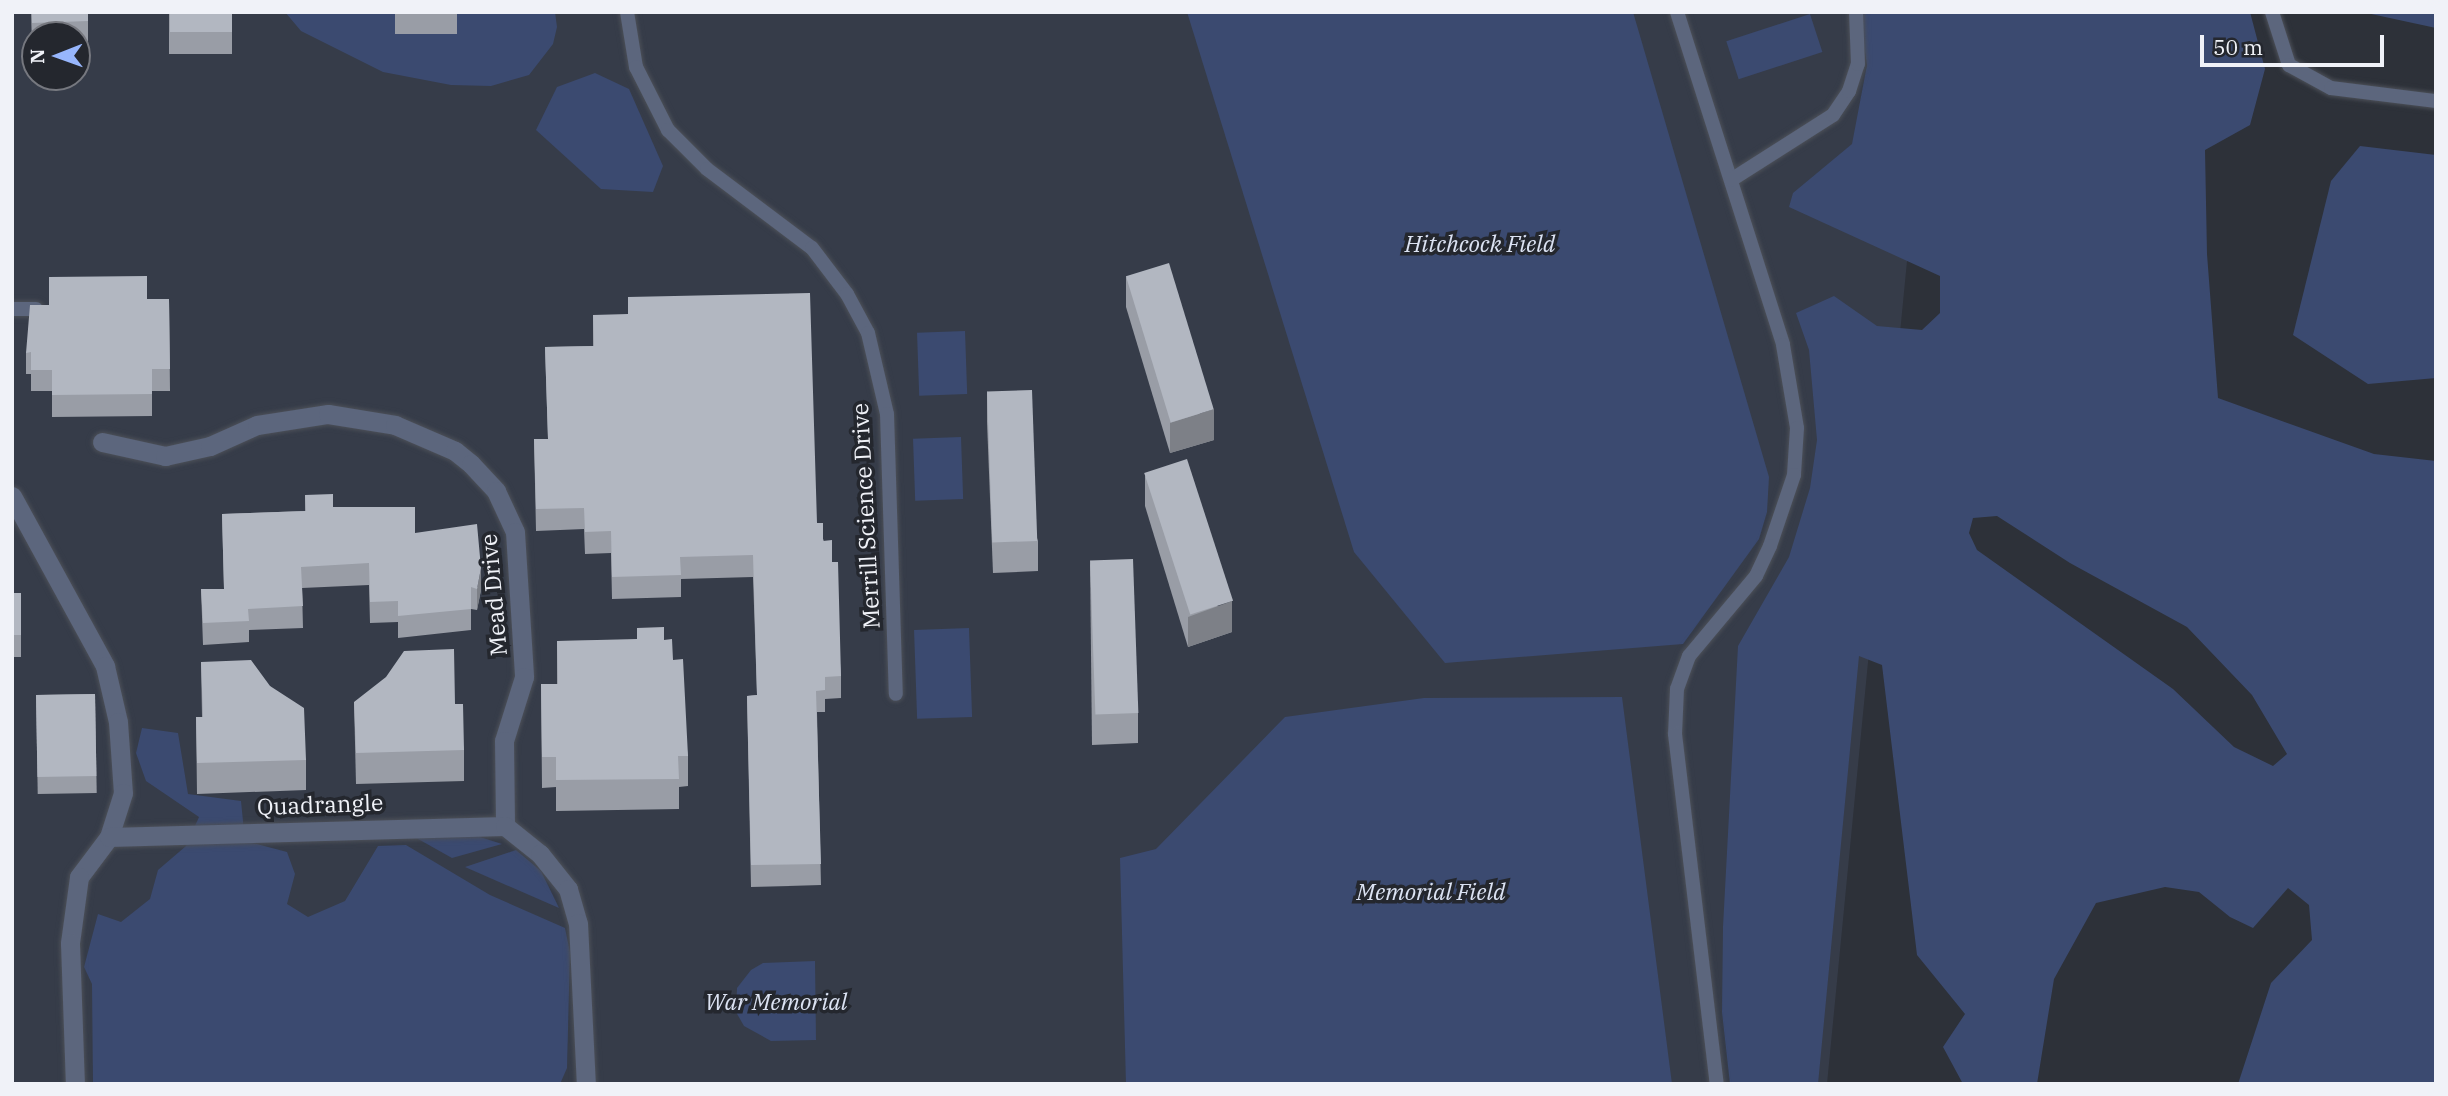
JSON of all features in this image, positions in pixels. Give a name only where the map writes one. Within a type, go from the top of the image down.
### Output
[{"type":"street","name":"Mead Drive","points":[[102,442],[165,456],[210,446],[257,425],[328,414],[395,425],[455,451],[471,464],[496,491],[515,532],[524,677],[504,741],[505,826]]},
{"type":"street","points":[[12,496],[105,666],[118,722],[123,793],[108,837],[79,877],[70,943],[75,1084]]},
{"type":"street","name":"Quadrangle","points":[[108,837],[505,826]]},
{"type":"street","points":[[505,826],[540,854],[568,889],[578,923],[586,1084]]},
{"type":"lane","name":"Merrill Science Drive","points":[[626,12],[636,67],[667,130],[707,169],[812,248],[847,294],[868,333],[887,414],[896,694]]},
{"type":"lane","points":[[1677,12],[1783,345],[1797,428],[1794,475],[1770,546],[1756,576],[1689,656],[1677,688],[1675,734],[1717,1084]]},
{"type":"lane","points":[[1731,180],[1833,116],[1849,91],[1858,64],[1856,12]]},
{"type":"lane","points":[[2272,12],[2289,65],[2331,88],[2436,101]]},
{"type":"lane","points":[[12,309],[36,309]]},
{"type":"shaded area","points":[[12,12],[1945,12],[1911,220],[1827,1084],[12,1084]]},
{"type":"green space","points":[[285,12],[395,12],[396,34],[456,12],[555,12],[557,27],[553,44],[529,75],[491,86],[451,85],[383,72],[301,31]]},
{"type":"green space","name":"Hitchcock Field","points":[[1187,12],[1633,12],[1769,477],[1767,512],[1759,539],[1683,644],[1445,663],[1354,552]]},
{"type":"green space","points":[[1859,12],[2250,12],[2265,69],[2250,125],[2205,150],[2207,254],[2218,398],[2374,454],[2436,461],[2436,1084],[2238,1084],[2271,983],[2312,940],[2309,905],[2288,888],[2253,928],[2230,917],[2199,892],[2165,887],[2096,903],[2054,979],[2037,1084],[1963,1084],[1943,1047],[1965,1014],[1917,955],[1882,665],[1859,656],[1818,1084],[1730,1084],[1722,1012],[1723,927],[1738,646],[1789,557],[1810,488],[1817,440],[1809,350],[1796,313],[1834,296],[1877,326],[1922,330],[1940,313],[1940,276],[1789,207],[1793,193],[1852,144],[1867,65]],"holes":[[[1997,516],[2070,563],[2187,627],[2252,695],[2287,754],[2273,766],[2234,747],[2173,689],[1977,550],[1969,533],[1973,518]]]},
{"type":"green space","points":[[2362,12],[2436,12],[2436,28]]},
{"type":"green space","points":[[1810,14],[1822,52],[1739,79],[1726,41]]},
{"type":"green space","points":[[595,73],[629,89],[663,166],[653,192],[601,189],[536,130],[557,87]]},
{"type":"green space","points":[[2360,146],[2436,155],[2436,378],[2368,384],[2293,335],[2331,181]]},
{"type":"green space","points":[[965,331],[967,394],[919,396],[917,333]]},
{"type":"green space","points":[[961,437],[963,499],[915,501],[913,439]]},
{"type":"green space","points":[[969,628],[972,717],[917,719],[914,630]]},
{"type":"green space","name":"Memorial Field","points":[[1622,697],[1672,1084],[1126,1084],[1120,858],[1156,849],[1285,717],[1424,698]]},
{"type":"green space","points":[[142,728],[178,733],[188,794],[241,801],[245,841],[287,852],[295,874],[287,904],[308,917],[345,901],[378,846],[406,845],[490,895],[565,928],[570,952],[567,1068],[560,1084],[93,1084],[92,984],[84,967],[98,914],[121,922],[150,899],[158,870],[186,846],[199,817],[146,781],[136,753]]},
{"type":"green space","points":[[411,835],[480,837],[502,844],[452,858]]},
{"type":"green space","points":[[516,850],[541,871],[559,908],[465,867]]},
{"type":"green space","name":"War Memorial","points":[[815,961],[816,1040],[771,1041],[744,1026],[736,1012],[737,988],[751,970],[763,963]]},
{"type":"building","points":[[32,12],[88,12],[88,21],[32,21]]},
{"type":"building","points":[[170,12],[232,12],[232,32],[170,32]]},
{"type":"building","points":[[1169,263],[1214,409],[1171,422],[1126,276]]},
{"type":"building","points":[[147,276],[147,299],[169,299],[170,369],[152,369],[152,394],[52,395],[52,370],[31,370],[31,352],[26,353],[30,305],[49,305],[49,277]]},
{"type":"building","points":[[810,293],[817,523],[823,523],[823,541],[832,540],[832,562],[838,562],[841,676],[825,677],[825,690],[816,691],[821,864],[751,865],[747,696],[757,695],[753,555],[680,557],[681,575],[612,577],[611,531],[585,532],[584,508],[536,509],[534,439],[548,439],[545,347],[594,346],[593,315],[628,314],[628,297]]},
{"type":"building","points":[[1032,390],[1037,541],[992,542],[987,392]]},
{"type":"building","points":[[1187,459],[1233,601],[1190,615],[1144,473]]},
{"type":"building","points":[[333,494],[333,507],[415,507],[415,533],[477,524],[481,568],[477,589],[471,587],[471,609],[398,616],[398,601],[370,602],[369,563],[301,567],[303,606],[248,609],[249,621],[203,623],[201,589],[224,589],[222,514],[306,511],[305,495]]},
{"type":"building","points":[[1133,559],[1138,713],[1095,714],[1090,561]]},
{"type":"building","points":[[12,593],[21,593],[21,635],[12,635]]},
{"type":"building","points":[[664,627],[664,640],[672,639],[673,660],[683,659],[688,756],[678,756],[679,779],[556,780],[556,757],[542,757],[541,684],[558,684],[557,641],[637,639],[637,628]]},
{"type":"building","points":[[454,649],[455,704],[463,704],[464,750],[356,753],[354,702],[386,677],[404,651]]},
{"type":"building","points":[[251,660],[270,686],[304,708],[306,760],[197,763],[196,717],[203,717],[201,662]]},
{"type":"building","points":[[95,694],[96,776],[37,777],[36,695]]}]
